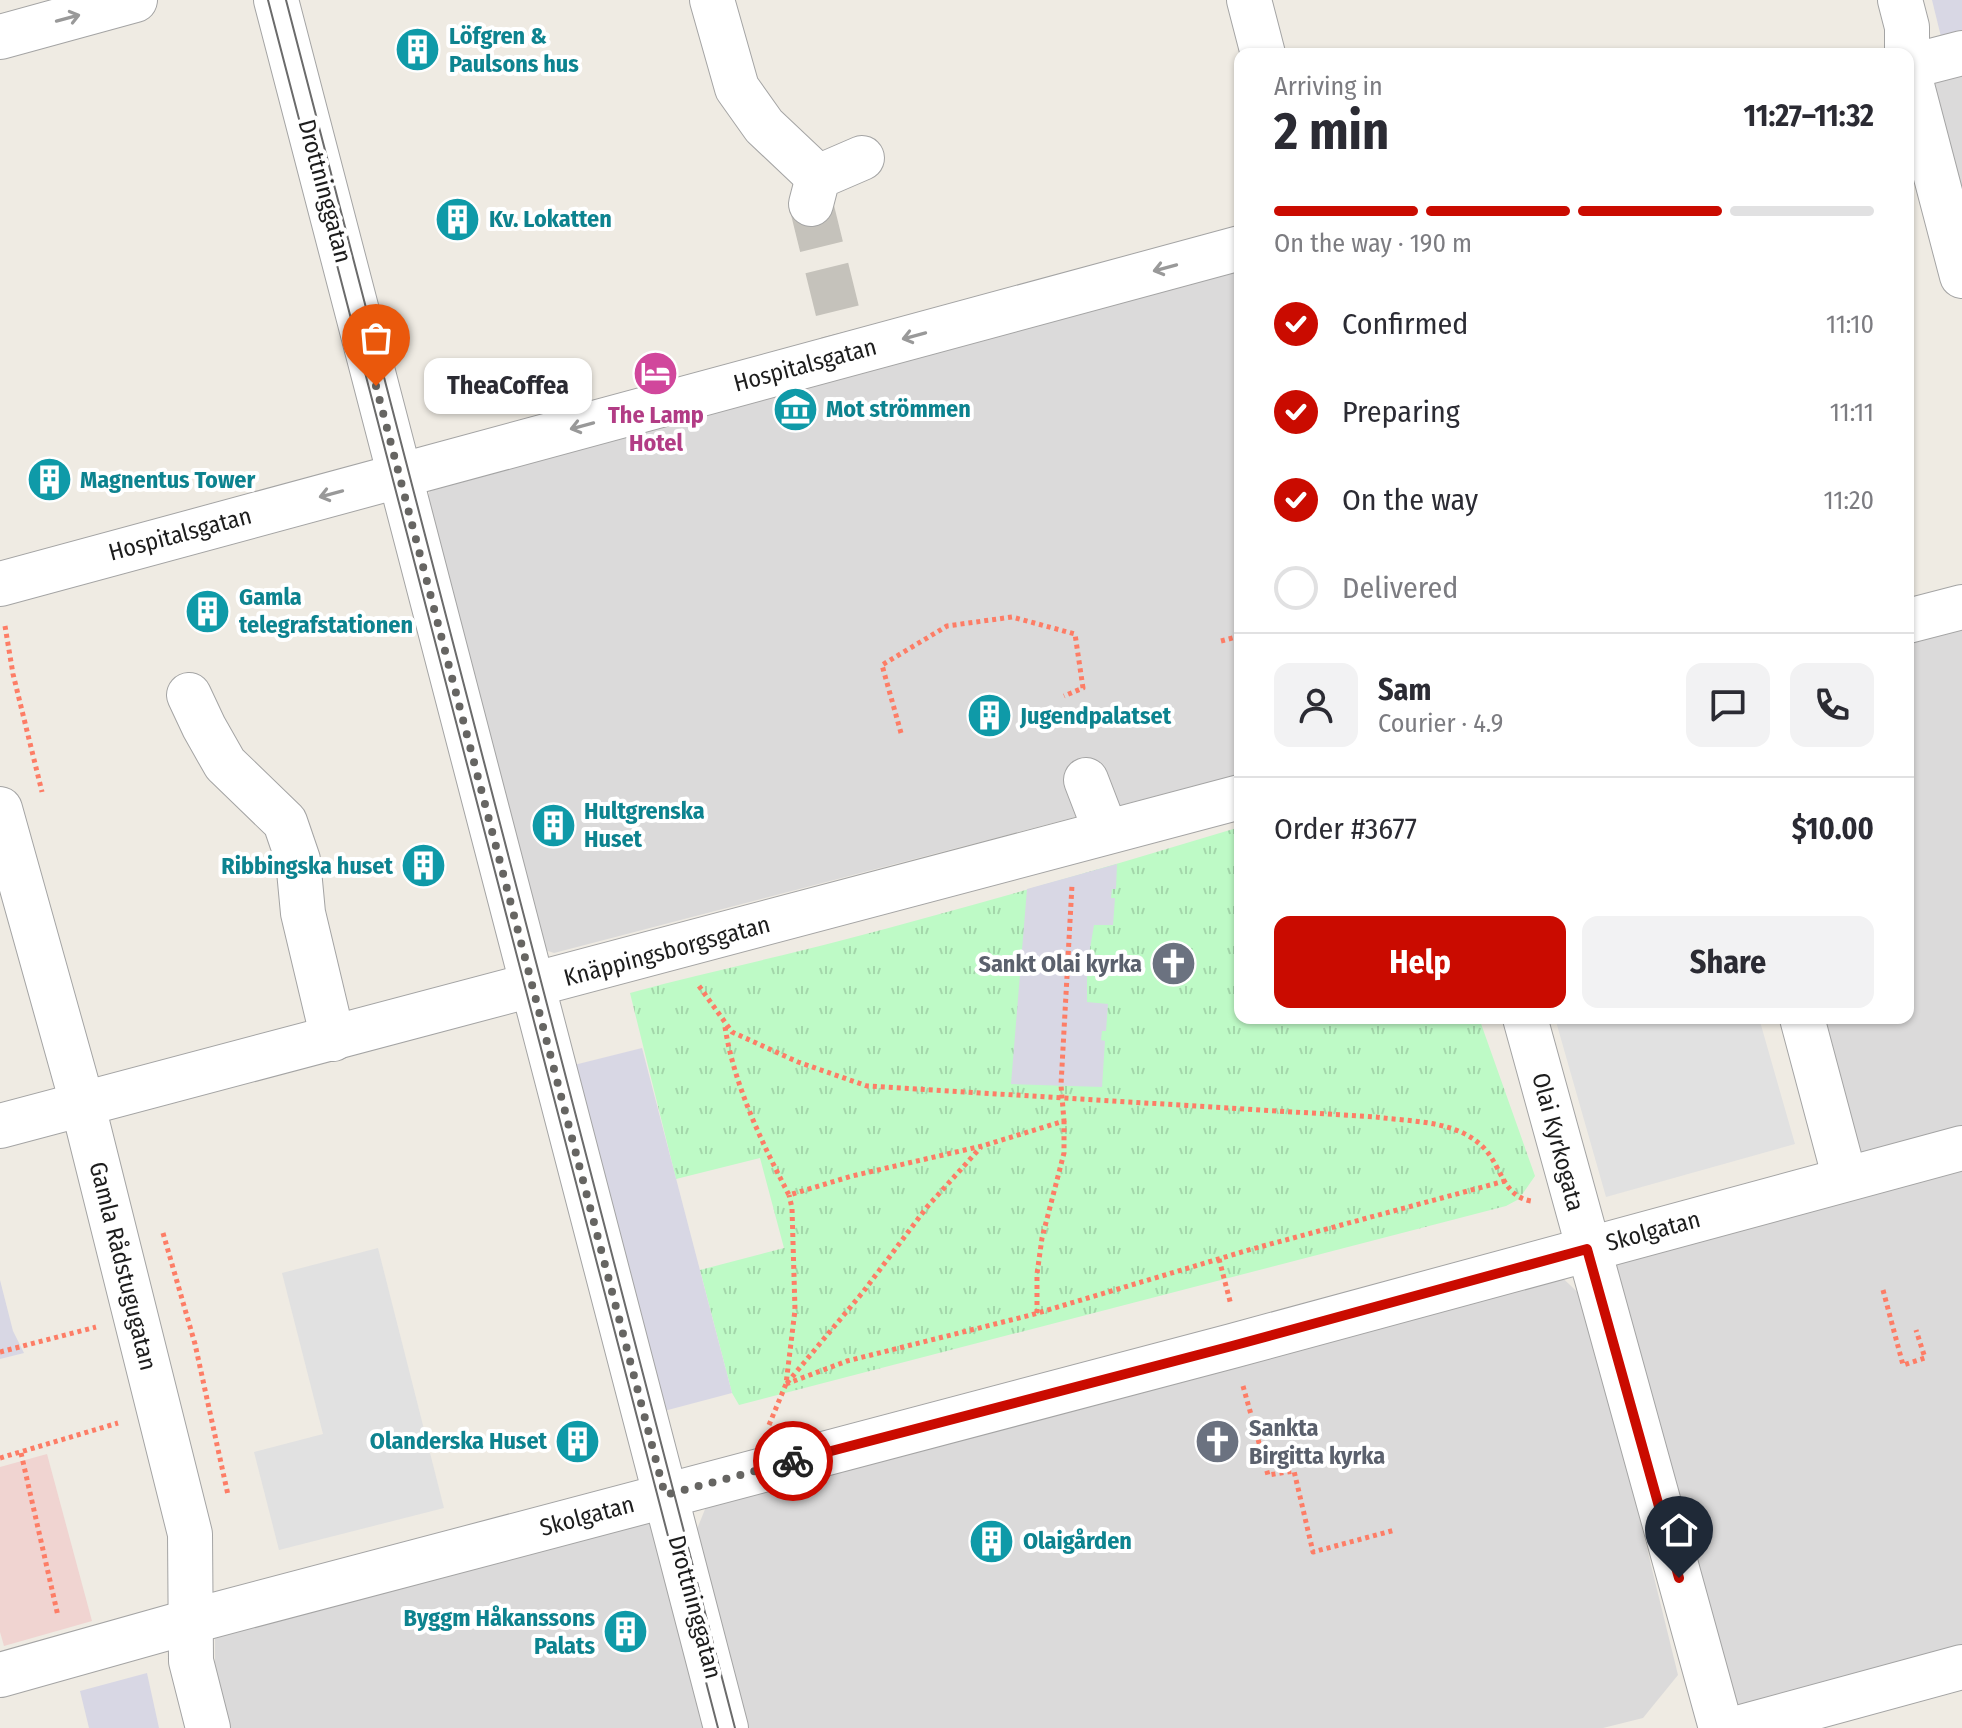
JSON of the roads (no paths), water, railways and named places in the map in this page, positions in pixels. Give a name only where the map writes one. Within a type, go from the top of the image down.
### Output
[{"type":"street","points":[[0,37],[135,0]]},
{"type":"street","name":"Drottninggatan","points":[[276,0],[726,1728]]},
{"type":"street","points":[[712,0],[737,88],[814,191],[862,158]]},
{"type":"street","points":[[1249,0],[1261,48]]},
{"type":"street","points":[[1900,0],[1907,27],[1907,48]]},
{"type":"street","points":[[1914,66],[1962,53]]},
{"type":"street","points":[[1914,91],[1962,276]]},
{"type":"street","name":"Hospitalsgatan","points":[[0,584],[1234,250]]},
{"type":"street","points":[[1914,619],[1962,607]]},
{"type":"street","points":[[189,695],[225,764],[285,822],[298,860],[303,913],[333,1039]]},
{"type":"street","points":[[1086,780],[1091,836]]},
{"type":"street","name":"Knäppingsborgsgatan","points":[[0,1126],[1234,799]]},
{"type":"street","name":"Gamla Rådstugugatan","points":[[0,809],[83,1106],[190,1534],[191,1661],[208,1728]]},
{"type":"street","name":"Olai Kyrkogata","points":[[1527,1024],[1721,1728]]},
{"type":"street","points":[[1804,1024],[1845,1179]]},
{"type":"street","name":"Skolgatan","points":[[0,1675],[753,1471],[1232,1346],[1581,1228],[1845,1179],[1962,1148]]},
{"type":"street","points":[[1738,1728],[1962,1667]]},
{"type":"tunnel","points":[[811,204],[848,354]]},
{"type":"tram line","points":[[268,0],[718,1728]]},
{"type":"tram line","points":[[286,0],[735,1728]]},
{"type":"place","name":"Löfgren & Paulsons hus","points":[[418,50]]},
{"type":"place","name":"Kv. Lokatten","points":[[458,219]]},
{"type":"place","name":"The Lamp Hotel","points":[[656,373]]},
{"type":"place","name":"TheaCoffea","points":[[376,386]]},
{"type":"place","name":"Mot strömmen","points":[[795,409]]},
{"type":"place","name":"Magnentus Tower","points":[[49,480]]},
{"type":"place","name":"Gamla telegrafstationen","points":[[208,611]]},
{"type":"place","name":"Jugendpalatset","points":[[989,716]]},
{"type":"place","name":"Hultgrenska Huset","points":[[553,825]]},
{"type":"place","name":"Ribbingska huset","points":[[424,866]]},
{"type":"place","name":"Sankt Olai kyrka","points":[[1173,964]]},
{"type":"place","name":"Olanderska Huset","points":[[578,1441]]},
{"type":"place","name":"Sankta Birgitta kyrka","points":[[1218,1442]]},
{"type":"place","name":"Olaigården","points":[[992,1541]]},
{"type":"place","name":"Byggm Håkanssons Palats","points":[[626,1632]]}]
